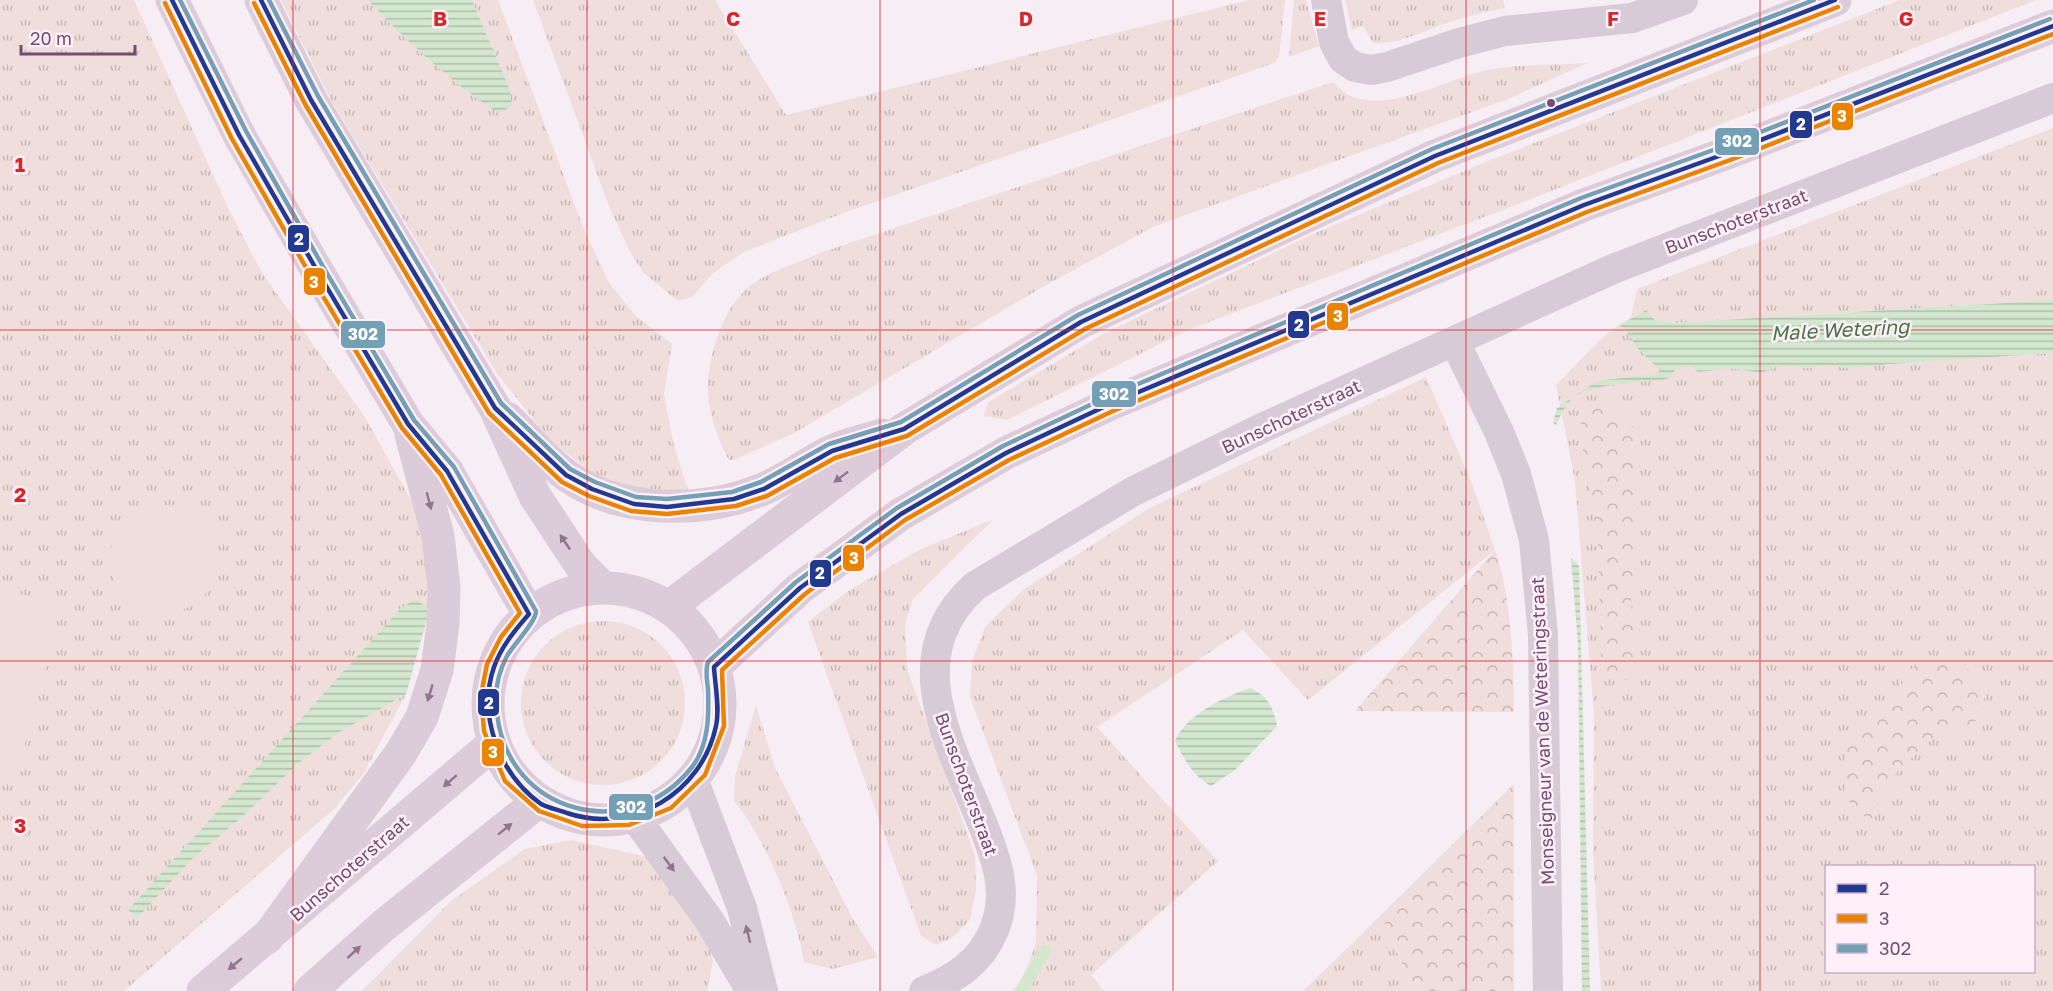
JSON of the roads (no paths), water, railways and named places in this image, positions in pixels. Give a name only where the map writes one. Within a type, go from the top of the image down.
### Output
[{"type":"main road","points":[[172,0],[239,135],[408,424],[447,471],[529,614]]},
{"type":"main road","points":[[261,0],[311,100],[495,408],[535,496],[581,566],[602,587]]},
{"type":"main road","points":[[669,608],[904,429],[1081,322],[1435,156],[1835,0]]},
{"type":"main road","points":[[714,667],[800,588],[850,549],[901,514],[1006,453],[1110,404],[1584,205],[1730,152],[2053,26]]},
{"type":"main road","points":[[495,408],[566,475],[592,489],[634,504],[667,507],[734,499],[764,489],[832,451],[904,429]]},
{"type":"main road","points":[[267,938],[401,753],[422,717],[436,670],[443,624],[444,587],[438,536],[408,424]]},
{"type":"main road","points":[[602,587],[636,592],[669,608],[692,629],[714,667],[719,690],[718,729],[708,754],[693,779],[671,800],[635,817],[596,820],[575,817],[539,801],[508,771],[494,743],[487,706],[490,676],[505,641],[529,614],[562,595],[602,587]]},
{"type":"main road","name":"Bunschoterstraat","points":[[202,991],[494,743]]},
{"type":"main road","points":[[310,991],[383,926],[539,801]]},
{"type":"street","points":[[1326,0],[1334,42],[1343,59],[1355,67],[1371,70],[1388,67],[1411,58],[1505,31],[1632,18],[1683,0]]},
{"type":"street","name":"Bunschoterstraat","points":[[924,991],[970,966],[988,945],[998,921],[1003,896],[999,870],[943,726],[935,694],[938,640],[956,603],[975,586],[1132,492],[1262,428],[1613,269],[2053,98]]},
{"type":"street","name":"Monseigneur van de Weteringstraat","points":[[1455,342],[1499,432],[1516,474],[1534,540],[1543,635],[1548,991]]},
{"type":"street","points":[[693,779],[742,908],[763,991]]},
{"type":"street","points":[[635,817],[709,920],[752,991]]},
{"type":"water","points":[[368,0],[472,0],[510,90],[512,106],[498,113],[480,101],[430,61]]},
{"type":"water","name":"Male Wetering","points":[[2053,300],[2053,353],[1889,364],[1853,369],[1825,365],[1809,368],[1778,366],[1761,373],[1731,368],[1699,372],[1690,366],[1675,370],[1669,378],[1662,380],[1604,386],[1582,392],[1568,403],[1556,425],[1553,423],[1557,408],[1597,381],[1657,374],[1660,370],[1639,350],[1625,329],[1619,325],[1646,310],[1655,320],[1675,323]]},
{"type":"water","points":[[1571,558],[1579,566],[1590,991],[1582,991],[1578,644]]},
{"type":"water","points":[[416,599],[427,608],[427,619],[406,694],[340,732],[301,761],[241,818],[192,859],[137,918],[128,910],[401,608]]},
{"type":"water","points":[[1250,688],[1269,703],[1277,726],[1235,770],[1211,786],[1194,772],[1175,741],[1181,731],[1197,715],[1218,702]]},
{"type":"waterway","points":[[1021,991],[1045,951]]}]
